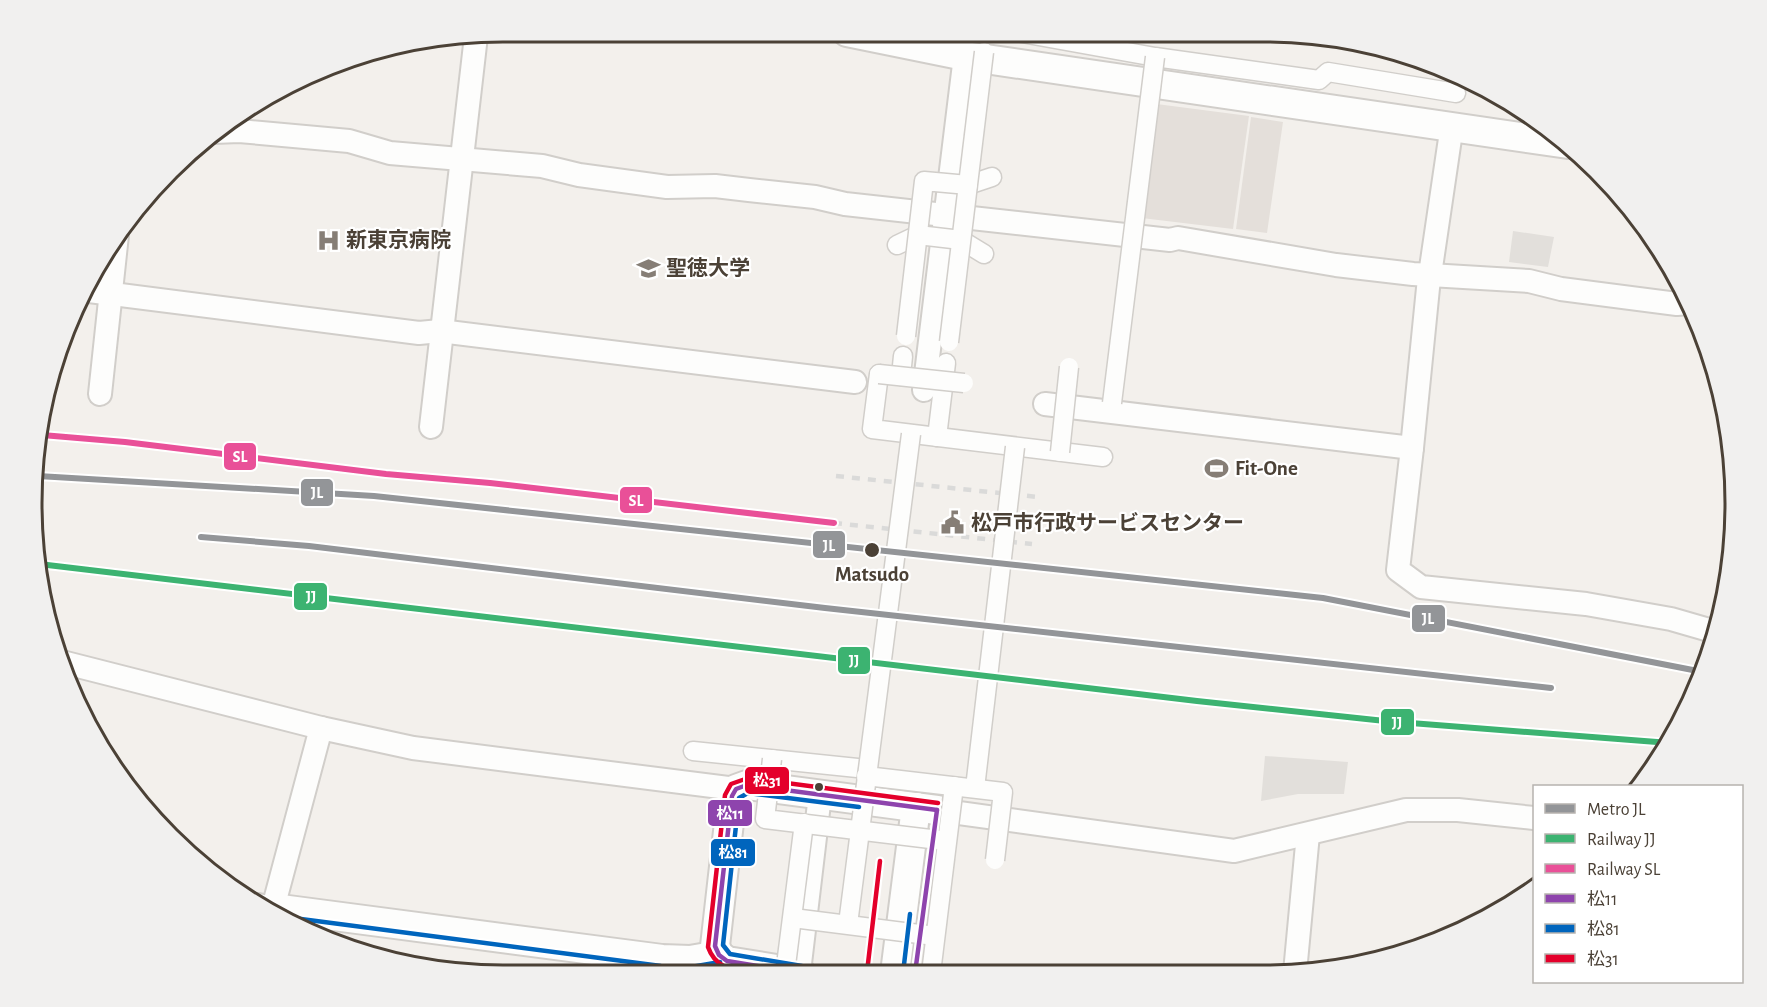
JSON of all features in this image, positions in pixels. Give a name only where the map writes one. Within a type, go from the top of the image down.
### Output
[{"type":"street","points":[[905,42],[1549,141]]},
{"type":"street","points":[[1072,42],[1155,57],[1319,80],[1328,72],[1456,93]]},
{"type":"street","points":[[431,426],[440,331],[475,43]]},
{"type":"street","points":[[949,342],[968,185],[974,54]]},
{"type":"street","points":[[924,390],[944,216],[974,54]]},
{"type":"street","points":[[1056,401],[1112,403],[1155,57]]},
{"type":"street","points":[[1452,125],[1430,274],[1398,570],[1421,587],[1586,604],[1671,619],[1707,629]]},
{"type":"street","points":[[231,131],[349,141],[390,153],[542,166],[579,175],[667,187],[738,188],[944,216],[1160,239],[1178,238],[1268,251],[1336,265],[1529,281],[1561,289],[1679,304]]},
{"type":"street","points":[[906,336],[924,181],[968,185],[992,177]]},
{"type":"street","points":[[897,245],[918,235],[961,240],[984,254]]},
{"type":"street","points":[[100,394],[115,255]]},
{"type":"street","points":[[94,292],[419,333],[440,331],[855,382]]},
{"type":"street","points":[[901,376],[903,356]]},
{"type":"street","points":[[1060,452],[1056,401],[1069,367]]},
{"type":"street","points":[[937,437],[945,372]]},
{"type":"street","points":[[964,383],[945,372],[901,376],[879,374],[872,429],[1103,457]]},
{"type":"street","points":[[1056,401],[1412,448]]},
{"type":"street","points":[[848,924],[911,434]]},
{"type":"street","points":[[975,788],[1015,447]]},
{"type":"street","points":[[71,664],[321,728],[413,748],[736,789],[747,785],[1234,851],[1406,810],[1458,810],[1533,818]]},
{"type":"street","points":[[270,901],[321,728]]},
{"type":"street","points":[[693,751],[772,759],[1003,792],[995,860]]},
{"type":"street","points":[[772,759],[765,819],[947,842]]},
{"type":"street","points":[[932,965],[954,786]]},
{"type":"street","points":[[719,955],[715,946],[732,796],[736,789]]},
{"type":"street","points":[[796,965],[820,795]]},
{"type":"street","points":[[897,965],[927,808]]},
{"type":"street","points":[[795,965],[793,918],[804,823]]},
{"type":"street","points":[[1296,964],[1308,834]]},
{"type":"street","points":[[290,912],[654,965]]},
{"type":"street","points":[[793,918],[935,936]]},
{"type":"street","points":[[666,965],[719,955],[736,963],[748,965]]},
{"type":"shaded area","points":[[1141,102],[1249,116],[1233,229],[1125,216]]},
{"type":"shaded area","points":[[1251,117],[1283,122],[1267,233],[1236,229]]},
{"type":"shaded area","points":[[1513,231],[1554,237],[1548,267],[1509,262]]},
{"type":"shaded area","points":[[1265,756],[1348,762],[1344,794],[1298,794],[1261,801]]},
{"type":"railway","points":[[836,476],[1038,497]]},
{"type":"railway","points":[[834,523],[1032,544]]},
{"type":"metro line","name":"JL","points":[[43,476],[374,496],[1323,598],[1694,670]]},
{"type":"metro line","name":"JL","points":[[201,537],[309,546],[825,608],[1551,688]]},
{"type":"rail line","name":"SL","points":[[47,435],[125,442],[386,474],[490,483],[834,523]]},
{"type":"rail line","name":"JJ","points":[[46,565],[1197,701],[1385,721],[1658,742]]},
{"type":"transit line","name":"松31","points":[[721,965],[708,947],[725,795],[731,784],[748,778],[938,803]]},
{"type":"transit line","name":"松11","points":[[752,965],[727,961],[719,955],[715,946],[732,796],[736,789],[747,785],[937,810]]},
{"type":"transit line","name":"松81","points":[[796,965],[730,954],[723,945],[739,798],[748,793],[859,807]]},
{"type":"transit line","name":"松11","points":[[916,965],[937,810]]},
{"type":"transit line","name":"松31","points":[[868,965],[880,861]]},
{"type":"transit line","name":"松81","points":[[904,965],[910,914]]},
{"type":"transit line","name":"松81","points":[[304,919],[653,965]]},
{"type":"transit line","name":"松81","points":[[703,965],[720,962]]},
{"type":"place","name":"新東京病院","points":[[328,240]]},
{"type":"place","name":"聖徳大学","points":[[648,268]]},
{"type":"place","name":"Fit-One","points":[[1217,468]]},
{"type":"place","name":"松戸市行政サービスセンター","points":[[953,523]]},
{"type":"place","name":"Matsudo","points":[[872,550]]}]
